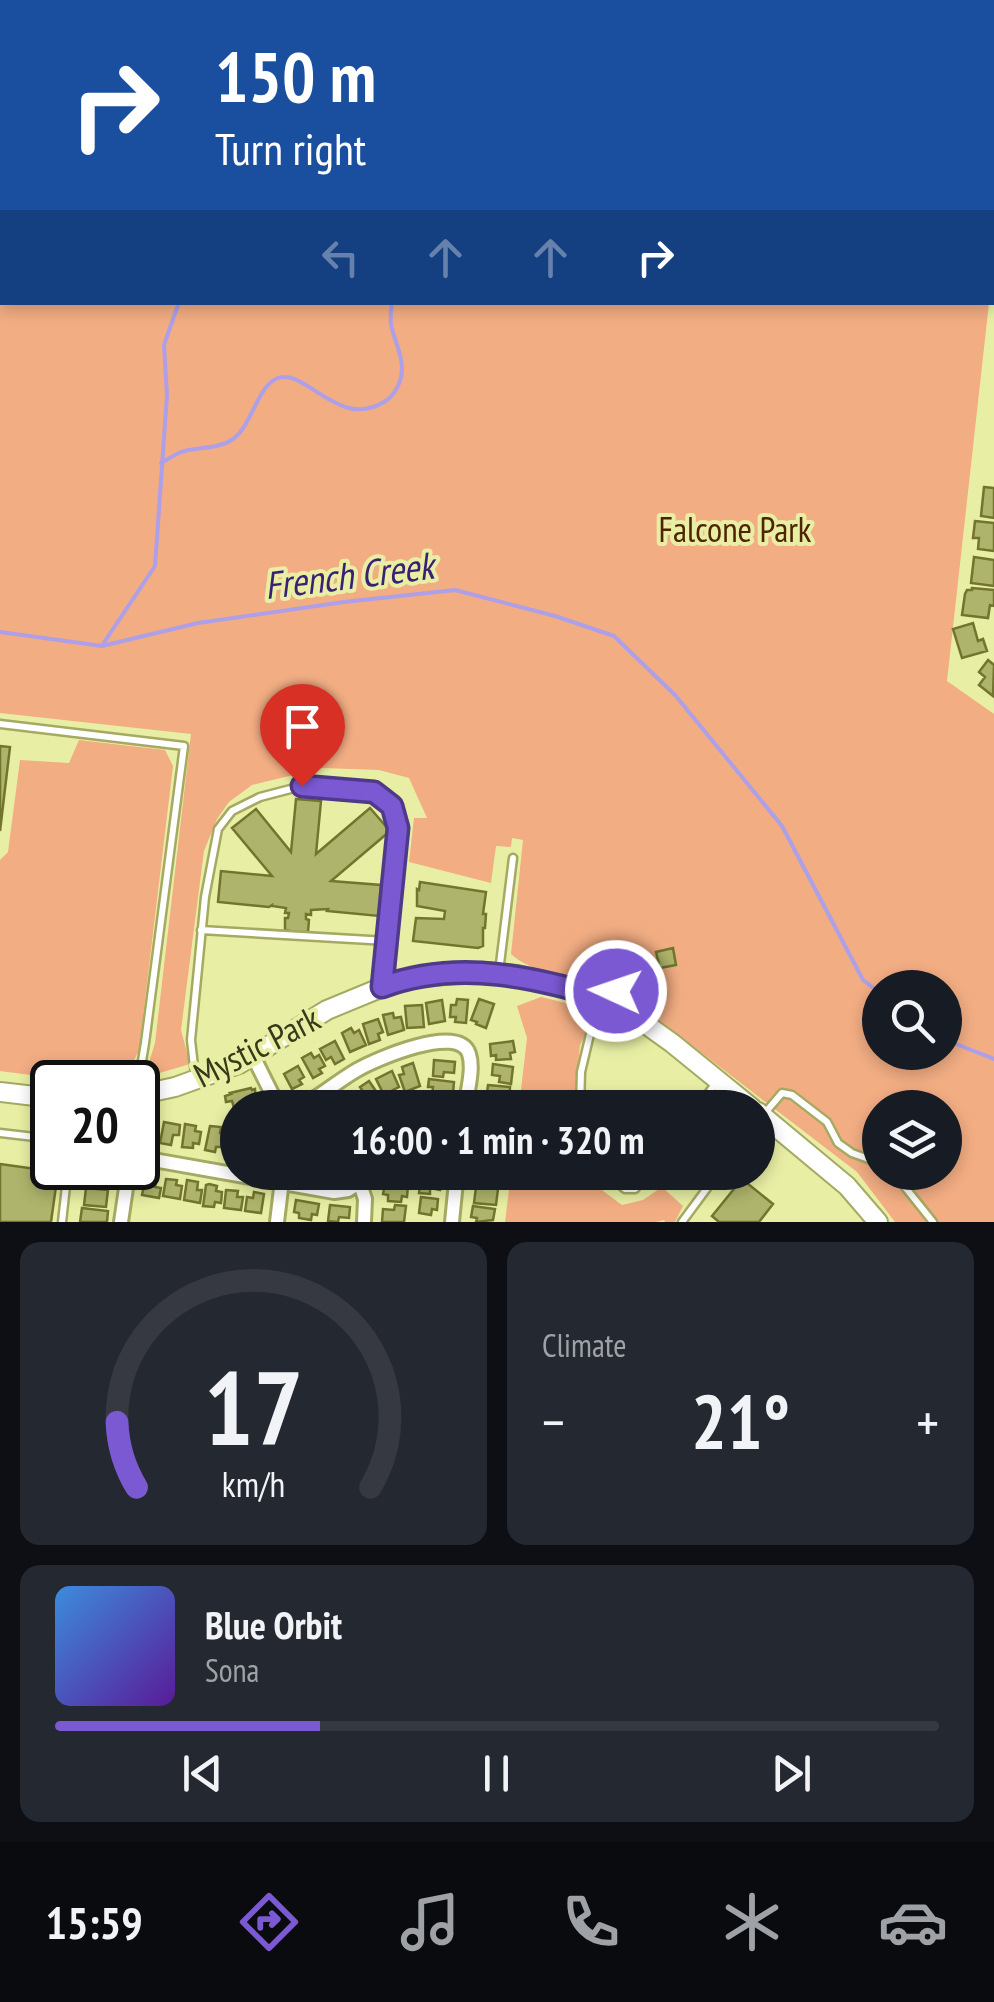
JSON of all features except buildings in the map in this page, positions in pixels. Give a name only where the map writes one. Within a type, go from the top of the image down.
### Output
[{"type":"street","name":"Mystic Park","points":[[160,1089],[196,1080],[253,1056],[327,1010],[382,987],[459,972],[499,973],[612,1000],[672,1042],[729,1090]]},
{"type":"street","points":[[326,1090],[383,1058],[452,1040],[464,1045],[470,1056],[467,1090]]},
{"type":"street","points":[[253,1056],[271,1090]]},
{"type":"street","points":[[0,1092],[30,1095]]},
{"type":"street","name":"Mystic Park","points":[[775,1129],[848,1186],[878,1222]]},
{"type":"street","points":[[160,1161],[220,1169]]},
{"type":"street","points":[[121,1222],[126,1190]]},
{"type":"street","points":[[277,1222],[281,1190]]},
{"type":"street","points":[[362,1190],[366,1199],[364,1222]]},
{"type":"street","points":[[452,1222],[455,1190]]},
{"type":"lane","points":[[0,724],[184,746],[142,1060]]},
{"type":"lane","points":[[196,1080],[191,1040],[204,898],[218,830],[232,811],[260,797],[302,786],[374,792],[392,806],[398,828],[382,987]]},
{"type":"lane","points":[[499,973],[513,858]]},
{"type":"lane","points":[[201,930],[387,941]]},
{"type":"lane","points":[[580,1090],[592,1030],[612,1000],[631,959]]},
{"type":"lane","points":[[711,1090],[718,1080]]},
{"type":"lane","points":[[775,1100],[782,1093],[792,1095],[828,1122],[838,1144],[862,1157]]},
{"type":"lane","points":[[0,1133],[30,1136]]},
{"type":"lane","points":[[62,1222],[66,1190]]},
{"type":"lane","points":[[682,1222],[706,1190]]},
{"type":"lane","points":[[906,1190],[928,1220]]},
{"type":"green space","name":"Falcone Park","points":[[0,305],[989,305],[947,681],[994,714],[994,1222],[895,1222],[871,1190],[962,1190],[962,1090],[862,1090],[862,1179],[775,1109],[775,1090],[750,1090],[665,1025],[630,1004],[511,954],[523,840],[512,838],[511,847],[496,846],[491,883],[409,862],[414,818],[427,818],[409,778],[379,770],[322,768],[252,785],[229,802],[204,851],[181,1030],[190,1064],[160,1073],[160,1060],[150,1060],[155,1043],[191,734],[0,713]]},
{"type":"green space","points":[[79,740],[165,750],[173,766],[139,1050],[134,1060],[30,1060],[30,1075],[0,1071],[0,860],[8,852],[20,760],[69,763]]},
{"type":"green space","points":[[541,997],[587,1012],[590,1025],[580,1045],[576,1090],[521,1090],[527,1038],[517,1006]]},
{"type":"green space","points":[[509,1190],[602,1190],[622,1205],[665,1190],[683,1206],[675,1222],[505,1222]]},
{"type":"waterway","points":[[103,644],[155,566],[167,395],[164,345],[178,305]]},
{"type":"waterway","points":[[161,463],[181,452],[233,439],[265,389],[278,378],[300,381],[352,409],[367,409],[387,400],[397,389],[402,371],[391,325],[392,305]]},
{"type":"waterway","name":"French Creek","points":[[0,632],[102,646],[198,623],[455,590],[614,636],[675,695],[782,826],[862,978]]},
{"type":"waterway","name":"French Creek","points":[[962,1046],[994,1059]]},
{"type":"route","points":[[302,786],[374,792],[392,806],[398,828],[382,987],[418,977],[486,972],[517,975],[612,1000],[616,991]]}]
